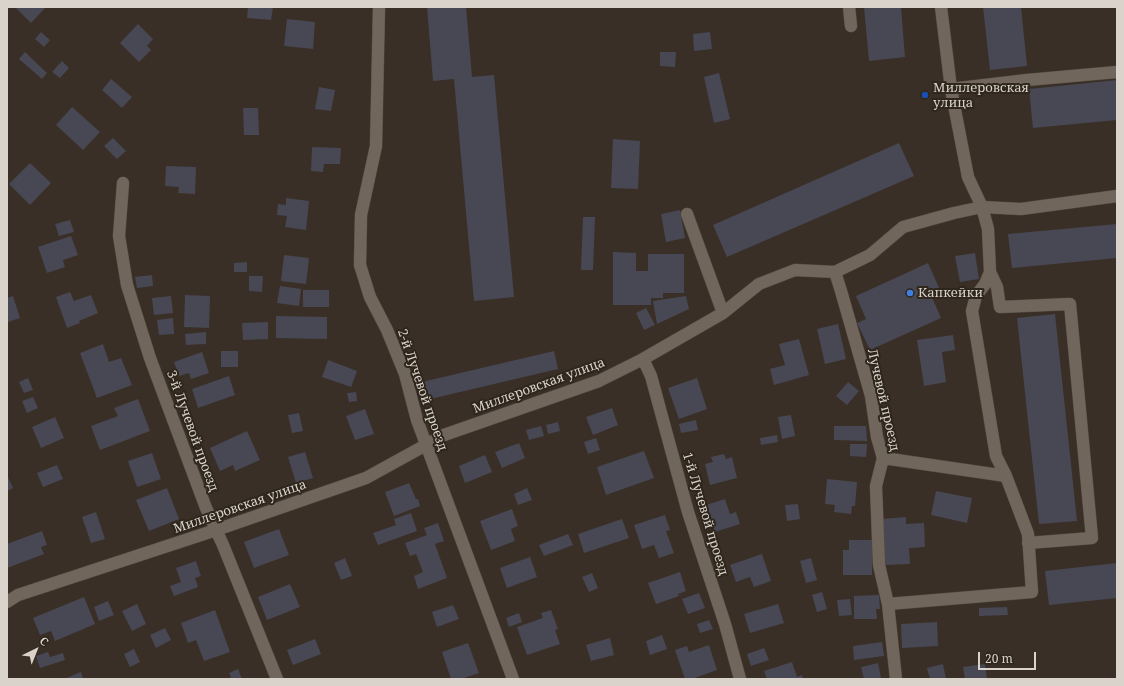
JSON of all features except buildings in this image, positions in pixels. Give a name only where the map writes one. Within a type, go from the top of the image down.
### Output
[{"type":"street","name":"2-й Лучевой проезд","points":[[379,7],[376,146],[361,215],[360,265],[370,297],[387,330],[405,374],[417,420],[513,679]]},
{"type":"street","points":[[849,7],[851,26]]},
{"type":"street","points":[[942,7],[951,89],[968,177],[982,207],[988,229],[990,272],[997,287],[1000,307],[1070,304],[1092,538],[1028,544]]},
{"type":"street","points":[[951,89],[1027,80],[1117,72]]},
{"type":"street","name":"3-й Лучевой проезд","points":[[123,183],[119,236],[126,285],[150,358],[206,508],[277,679]]},
{"type":"street","name":"Миллеровская улица","points":[[7,602],[18,595],[216,530],[366,478],[444,434],[599,381],[643,359],[722,313],[759,284],[795,270],[835,272],[870,255],[902,227],[982,207],[1021,209],[1117,196]]},
{"type":"street","points":[[687,214],[722,313]]},
{"type":"street","name":"Лучевой проезд","points":[[835,272],[871,396],[877,437],[883,458],[876,486],[879,565],[888,604],[896,679]]},
{"type":"street","points":[[888,604],[1032,592],[1028,534],[1006,476],[996,456],[972,311],[976,296],[985,284],[990,272]]},
{"type":"street","name":"1-й Лучевой проезд","points":[[643,359],[651,376],[688,512],[725,624],[740,679]]},
{"type":"street","points":[[883,458],[1006,476]]},
{"type":"place","name":"Миллеровская улица","points":[[925,95]]},
{"type":"place","name":"Капкейки","points":[[910,293]]}]
